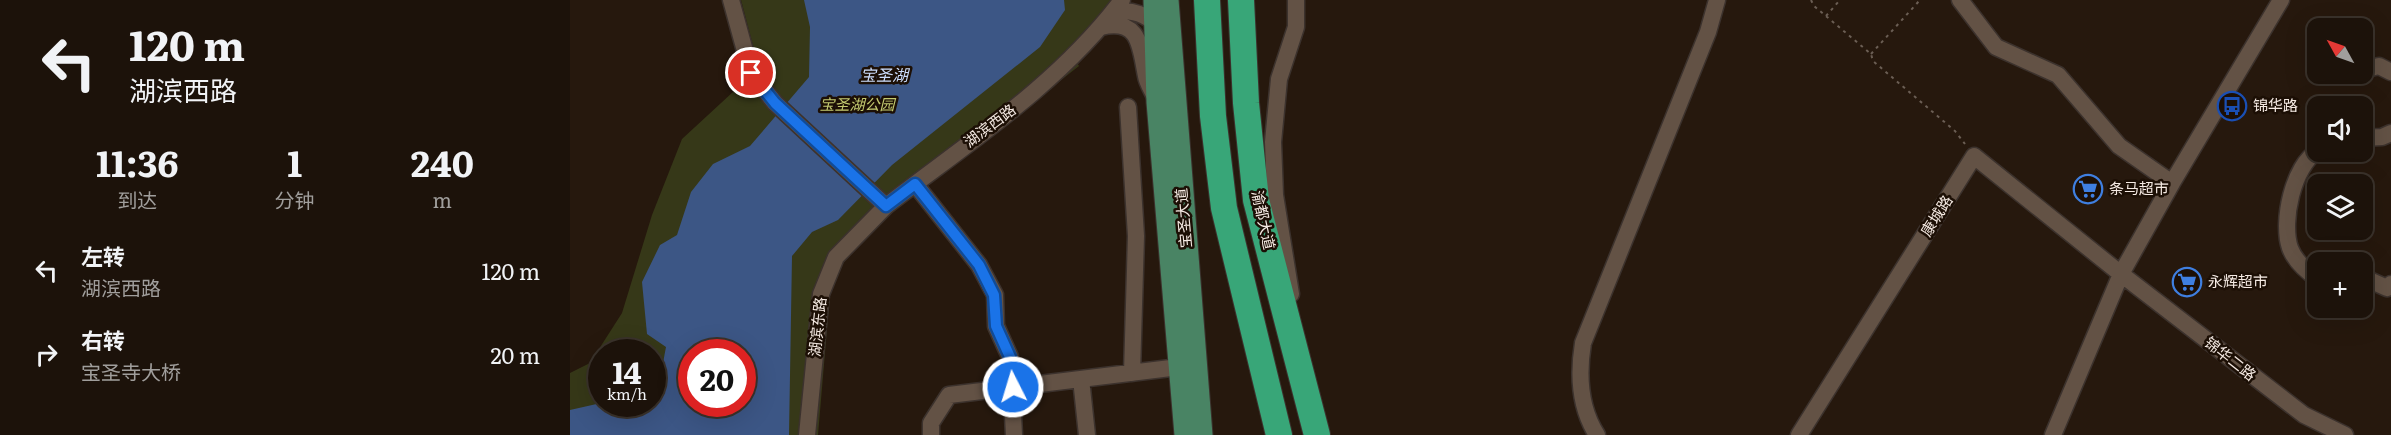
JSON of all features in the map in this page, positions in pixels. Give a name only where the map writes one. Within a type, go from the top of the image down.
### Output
[{"type":"highway","points":[[1207,0],[1213,116],[1224,208],[1279,435]]},
{"type":"highway","name":"渝都大道","points":[[1241,0],[1246,103],[1256,200],[1317,435]]},
{"type":"main road","name":"宝圣大道","points":[[1154,0],[1157,102],[1185,435]]},
{"type":"main road","name":"宝圣大道","points":[[1168,0],[1202,435]]},
{"type":"street","points":[[731,0],[751,73],[775,103],[886,206]]},
{"type":"street","points":[[1295,351],[1292,299],[1275,195],[1273,142],[1279,79],[1296,27],[1296,0]]},
{"type":"street","points":[[1596,435],[1585,410],[1581,388],[1582,343],[1708,32],[1717,0]]},
{"type":"street","points":[[1960,0],[1996,47],[2058,75],[2119,146],[2172,183]]},
{"type":"street","points":[[2053,435],[2121,274],[2172,183],[2281,0]]},
{"type":"street","points":[[1117,7],[1143,15],[1154,23],[1160,28],[1171,49]]},
{"type":"street","name":"湖滨西路","points":[[886,206],[1052,79],[1117,7]]},
{"type":"street","points":[[1101,27],[1117,24],[1132,30],[1143,51],[1146,78],[1157,102]]},
{"type":"street","points":[[2373,67],[2379,66],[2391,72]]},
{"type":"street","points":[[1128,108],[1136,236],[1132,373]]},
{"type":"street","points":[[2373,137],[2391,133]]},
{"type":"street","points":[[1974,156],[2121,274]]},
{"type":"street","name":"康城路","points":[[1798,435],[1974,156]]},
{"type":"street","points":[[2307,161],[2296,175],[2287,220],[2290,248],[2307,272]]},
{"type":"street","points":[[915,184],[979,265],[994,295],[996,326],[1010,357],[1014,435]]},
{"type":"street","name":"湖滨东路","points":[[807,435],[821,294],[836,257],[886,206]]},
{"type":"street","name":"锦华二路","points":[[2121,274],[2304,415],[2345,435]]},
{"type":"street","points":[[2373,283],[2390,289]]},
{"type":"street","points":[[931,435],[931,423],[950,395],[1179,367]]},
{"type":"street","points":[[1080,379],[1087,435]]},
{"type":"path","points":[[1811,0],[1826,16],[1871,54],[1873,61],[1955,131],[1974,156]]},
{"type":"path","points":[[1826,16],[1840,0]]},
{"type":"path","points":[[1871,54],[1920,0]]},
{"type":"green space","name":"宝圣湖","points":[[741,0],[1113,0],[1072,54],[1079,66],[891,213],[844,261],[830,294],[818,435],[570,435],[570,373],[588,364],[588,417],[666,417],[666,339],[605,339],[622,313],[652,215],[682,139],[759,68]]},
{"type":"water","name":"宝圣湖","points":[[804,0],[1064,0],[1065,10],[1040,47],[892,165],[838,220],[812,232],[792,256],[789,435],[570,435],[570,410],[588,406],[588,417],[666,417],[666,339],[654,339],[647,334],[642,282],[660,245],[677,235],[691,192],[713,164],[750,146],[809,77],[810,27]]},
{"type":"place","name":"锦华路","points":[[2232,106]]},
{"type":"place","name":"条马超市","points":[[2088,189]]},
{"type":"place","name":"永辉超市","points":[[2187,282]]},
{"type":"route","points":[[751,73],[775,103],[886,206],[915,184],[979,265],[994,295],[996,326],[1010,357],[1013,387]]},
{"type":"park label","name":"宝圣湖公园","points":[[857,105]]}]
